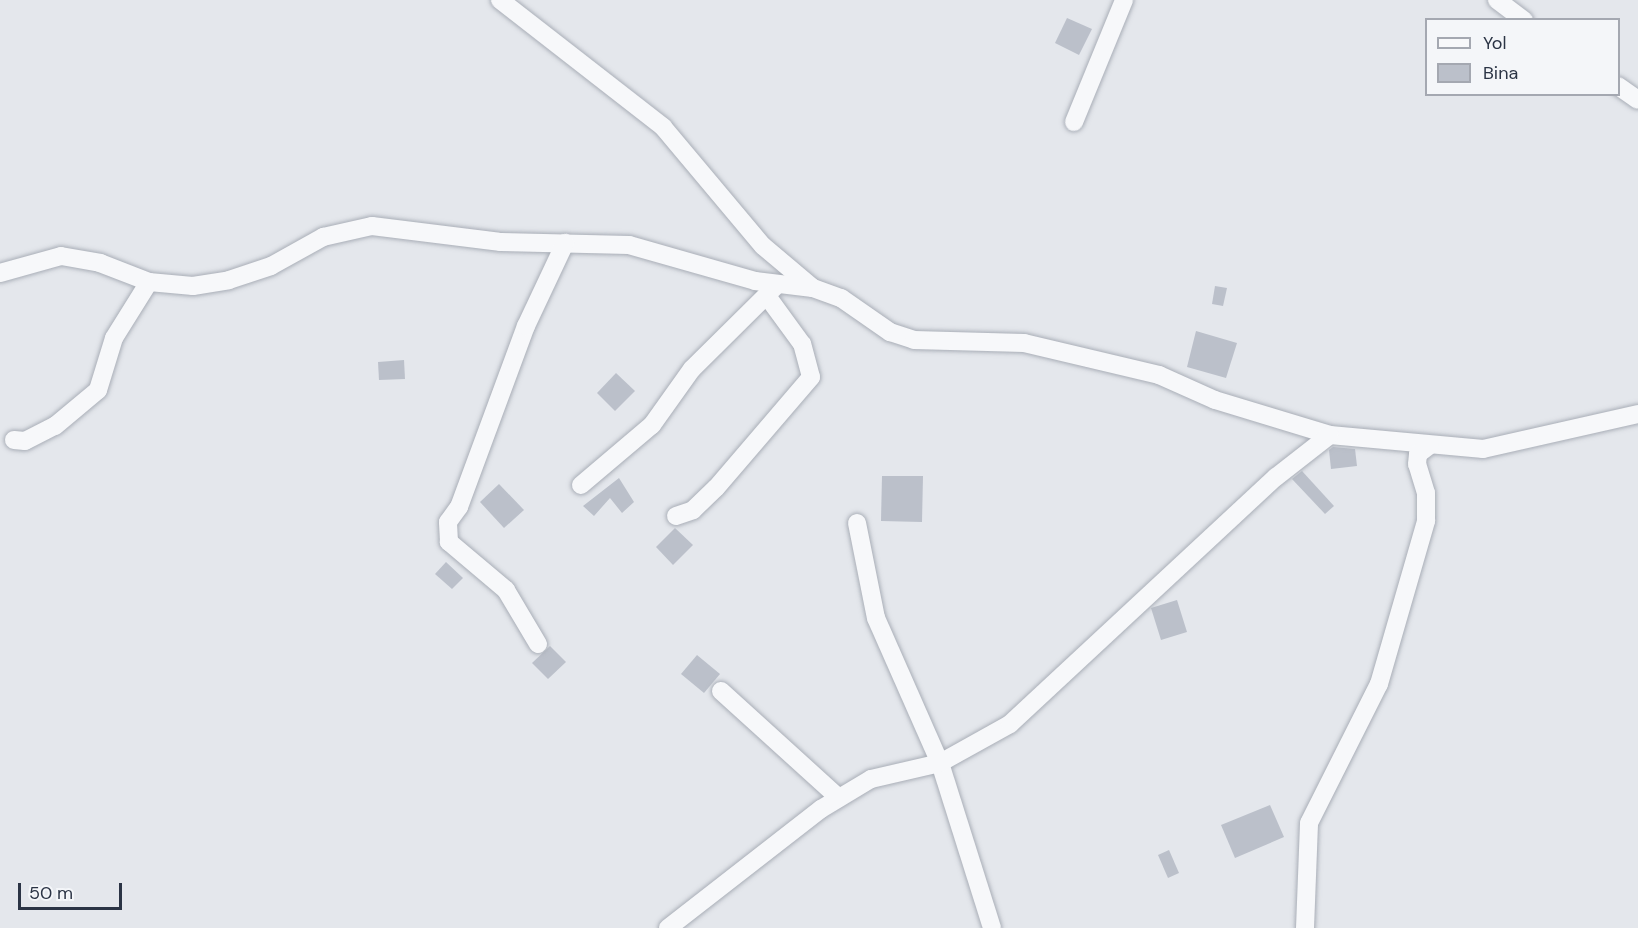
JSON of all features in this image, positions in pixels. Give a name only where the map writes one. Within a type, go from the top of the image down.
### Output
[{"type":"street","points":[[500,0],[663,127],[763,246],[813,288],[841,298],[890,332],[914,340],[1024,343],[1159,375],[1225,404],[1330,435],[1484,449],[1638,414]]},
{"type":"street","points":[[1074,122],[1124,0]]},
{"type":"street","points":[[1497,0],[1521,18]]},
{"type":"street","points":[[1620,87],[1638,100]]},
{"type":"street","points":[[0,273],[61,256],[100,263],[149,282],[193,286],[229,280],[271,266],[330,235],[372,226],[474,240],[566,243],[660,250],[771,291],[813,288]]},
{"type":"street","points":[[538,644],[506,590],[449,542],[448,522],[459,507],[526,326],[566,243]]},
{"type":"street","points":[[14,440],[25,441],[55,426],[98,390],[114,338],[149,282]]},
{"type":"street","points":[[581,485],[652,425],[692,369],[771,291]]},
{"type":"street","points":[[676,516],[693,510],[716,488],[811,377],[802,344],[771,291]]},
{"type":"street","points":[[668,928],[839,798],[871,779],[940,764],[1010,724],[1276,477],[1330,435]]},
{"type":"street","points":[[1305,928],[1309,823],[1379,684],[1426,521],[1426,493],[1417,464],[1418,454],[1430,445]]},
{"type":"street","points":[[857,523],[876,618],[940,764],[992,928]]},
{"type":"street","points":[[721,691],[839,798]]},
{"type":"building","points":[[1067,18],[1092,29],[1079,55],[1055,43]]},
{"type":"building","points":[[1215,286],[1227,288],[1223,306],[1212,304]]},
{"type":"building","points":[[1196,331],[1237,343],[1226,378],[1187,367]]},
{"type":"building","points":[[404,360],[405,379],[379,380],[378,362]]},
{"type":"building","points":[[616,373],[635,391],[615,411],[597,393]]},
{"type":"building","points":[[1333,447],[1355,449],[1357,466],[1331,469],[1329,450]]},
{"type":"building","points":[[1302,471],[1334,506],[1325,514],[1292,479]]},
{"type":"building","points":[[882,476],[923,476],[922,522],[881,521]]},
{"type":"building","points":[[619,478],[634,502],[622,513],[610,498],[594,516],[583,506]]},
{"type":"building","points":[[499,484],[524,510],[504,528],[480,502]]},
{"type":"building","points":[[675,528],[693,545],[673,565],[656,547]]},
{"type":"building","points":[[446,562],[463,578],[452,589],[435,574]]},
{"type":"building","points":[[1177,600],[1187,632],[1161,640],[1151,608]]},
{"type":"building","points":[[550,646],[566,662],[548,679],[532,663]]},
{"type":"building","points":[[697,655],[720,674],[704,693],[681,674]]},
{"type":"building","points":[[1270,805],[1284,837],[1235,858],[1221,825]]},
{"type":"building","points":[[1169,850],[1179,873],[1168,878],[1158,855]]}]
